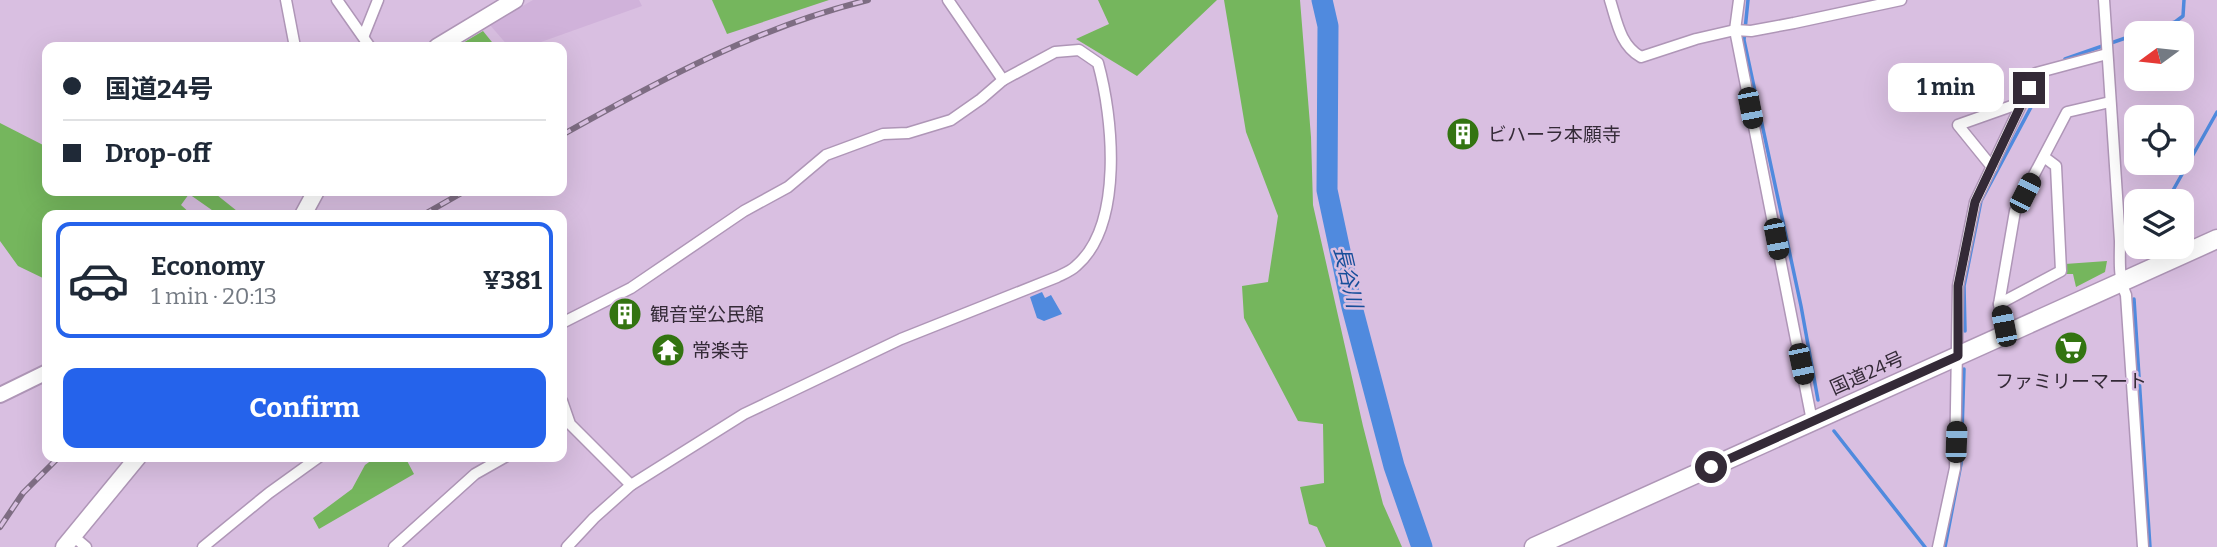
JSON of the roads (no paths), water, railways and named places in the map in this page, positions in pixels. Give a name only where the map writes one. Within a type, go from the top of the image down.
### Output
[{"type":"highway","name":"国道24号","points":[[1534,547],[2217,239]]},
{"type":"main road","points":[[445,42],[515,0]]},
{"type":"main road","points":[[68,542],[134,462]]},
{"type":"street","points":[[286,0],[294,42]]},
{"type":"street","points":[[337,0],[368,42]]},
{"type":"street","points":[[364,35],[379,0]]},
{"type":"street","points":[[948,0],[1003,80]]},
{"type":"street","points":[[1610,0],[1620,33],[1631,51],[1641,57],[1696,39],[1735,30],[1751,31],[1901,0]]},
{"type":"street","points":[[1740,0],[1735,30],[1812,421]]},
{"type":"street","points":[[2104,0],[2120,283],[2126,295],[2143,547]]},
{"type":"street","points":[[567,321],[631,288],[744,211],[788,187],[826,155],[883,134],[908,133],[951,120],[1003,80],[1055,52],[1079,50],[1098,63],[1107,111],[1110,195],[1098,236],[1077,266],[1057,277],[936,324],[852,361],[744,414],[631,485],[567,547]]},
{"type":"street","points":[[1939,544],[1955,468],[1958,286],[1975,202],[2036,73],[2106,51]]},
{"type":"street","points":[[1992,167],[1958,125],[2022,102]]},
{"type":"street","points":[[2005,334],[1999,304],[2015,212],[2067,112],[2110,102]]},
{"type":"street","points":[[1999,304],[2061,271],[2056,166],[2044,157]]},
{"type":"street","points":[[0,395],[42,374]]},
{"type":"street","points":[[567,427],[631,485]]},
{"type":"street","points":[[203,547],[312,462]]},
{"type":"street","points":[[394,547],[475,474],[496,462]]},
{"type":"street","points":[[68,542],[86,547]]},
{"type":"water","points":[[1042,292],[1045,298],[1051,295],[1062,314],[1044,321],[1037,318],[1030,297]]},
{"type":"waterway","name":"長谷川","points":[[1322,0],[1328,26],[1327,190],[1352,307],[1394,466],[1422,547]]},
{"type":"waterway","points":[[1748,0],[1744,40],[1801,306],[1818,400]]},
{"type":"waterway","points":[[2176,21],[2183,16],[2184,0]]},
{"type":"waterway","points":[[2065,59],[2124,39]]},
{"type":"waterway","points":[[1965,331],[1964,286],[1981,201],[2047,77]]},
{"type":"waterway","points":[[2174,189],[2217,112]]},
{"type":"waterway","points":[[2134,299],[2150,547]]},
{"type":"waterway","points":[[1945,547],[1961,464],[1964,369]]},
{"type":"waterway","points":[[1834,431],[1925,547]]},
{"type":"railway","points":[[567,132],[710,57],[788,25],[868,0]]},
{"type":"railway","points":[[432,210],[456,196]]},
{"type":"railway","points":[[0,527],[23,493],[54,462]]},
{"type":"place","name":"ビハーラ本願寺","points":[[1463,134]]},
{"type":"place","name":"観音堂公民館","points":[[625,314]]},
{"type":"place","name":"ファミリーマート","points":[[2071,348]]},
{"type":"place","name":"常楽寺","points":[[668,350]]}]
